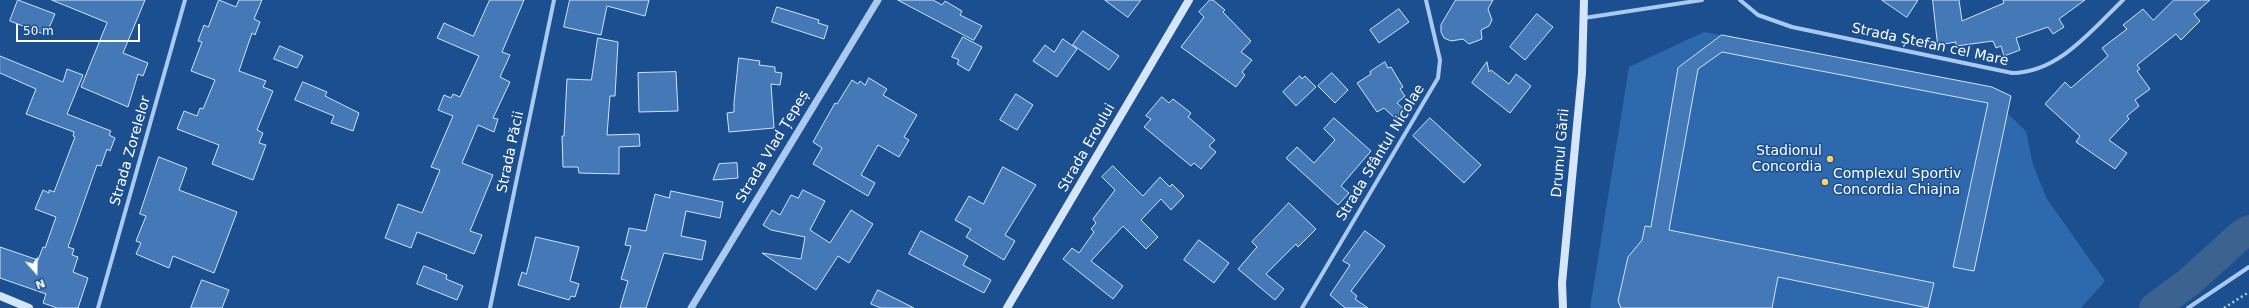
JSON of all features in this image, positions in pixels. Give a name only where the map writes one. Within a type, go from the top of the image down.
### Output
[{"type":"main road","name":"Strada Eroului","points":[[1007,308],[1189,0]]},
{"type":"main road","name":"Drumul Gării","points":[[1563,308],[1562,283],[1582,73],[1584,0]]},
{"type":"main road","points":[[0,296],[29,308]]},
{"type":"street","name":"Strada Zorelelor","points":[[98,308],[185,0]]},
{"type":"street","name":"Strada Păcii","points":[[490,308],[554,0]]},
{"type":"street","name":"Strada Vlad Țepeș","points":[[691,308],[878,0]]},
{"type":"street","name":"Strada Sfântul Nicolae","points":[[1302,308],[1438,78],[1440,60],[1426,0]]},
{"type":"street","points":[[1584,18],[1702,0]]},
{"type":"street","name":"Strada Ștefan cel Mare","points":[[1740,0],[1758,15],[1792,27],[1981,68],[2016,73],[2043,67],[2059,58],[2123,0]]},
{"type":"street","points":[[2188,308],[2249,267]]},
{"type":"path","points":[[2224,308],[2249,292]]},
{"type":"shaded area","name":"Complexul Sportiv Concordia Chiajna","points":[[1704,32],[1991,87],[2011,96],[2007,113],[2026,131],[2033,165],[2047,199],[2105,281],[2081,308],[1590,308],[1629,67]]},
{"type":"building","points":[[18,0],[55,14],[46,35],[10,21]]},
{"type":"building","points":[[52,0],[145,0],[123,53],[148,63],[143,76],[138,74],[128,107],[81,87],[107,23]]},
{"type":"building","points":[[219,0],[236,7],[239,0],[262,0],[254,19],[260,22],[255,35],[252,33],[239,71],[266,81],[263,87],[273,91],[257,130],[263,133],[259,143],[266,145],[253,180],[212,164],[219,145],[177,129],[184,111],[197,116],[200,108],[203,109],[215,80],[191,71],[202,42],[198,41],[204,25],[208,27]]},
{"type":"building","points":[[490,0],[524,0],[502,52],[510,55],[500,77],[510,82],[493,118],[498,119],[494,132],[478,125],[462,163],[493,175],[470,231],[482,235],[474,254],[417,232],[411,248],[385,238],[398,204],[422,213],[440,170],[431,167],[453,116],[438,110],[444,95],[451,98],[453,94],[460,97],[479,56],[437,38],[444,23],[473,36]]},
{"type":"building","points":[[570,0],[649,0],[645,16],[607,6],[601,35],[564,27]]},
{"type":"building","points":[[898,0],[933,0],[942,5],[945,1],[962,11],[960,15],[982,26],[974,40]]},
{"type":"building","points":[[1105,0],[1141,0],[1128,17]]},
{"type":"building","points":[[1210,0],[1213,0],[1225,10],[1223,12],[1251,41],[1241,52],[1252,60],[1242,72],[1245,75],[1236,87],[1181,47],[1204,17],[1199,12]]},
{"type":"building","points":[[1456,0],[1493,0],[1488,9],[1492,20],[1489,26],[1481,30],[1482,39],[1469,44],[1463,39],[1451,41],[1444,38],[1441,32],[1441,25]]},
{"type":"building","points":[[1882,0],[1918,0],[1907,17]]},
{"type":"building","points":[[1933,0],[1959,0],[1962,21],[2004,3],[2003,0],[2085,0],[2059,19],[2064,27],[2053,34],[2048,27],[2016,38],[2020,50],[2004,56],[2001,46],[1996,48],[1993,41],[1956,46],[1956,42],[1938,45]]},
{"type":"building","points":[[2174,0],[2210,0],[2194,14],[2200,21],[2181,40],[2176,34],[2137,65],[2140,69],[2137,71],[2150,89],[2135,100],[2139,106],[2127,116],[2129,119],[2109,140],[2127,153],[2115,169],[2076,142],[2080,136],[2045,104],[2065,82],[2071,88],[2108,56],[2102,48],[2127,29],[2123,25],[2143,9],[2153,20]]},
{"type":"building","points":[[777,7],[819,20],[818,23],[828,26],[824,39],[772,22]]},
{"type":"building","points":[[1399,9],[1409,22],[1379,43],[1370,30]]},
{"type":"building","points":[[1537,14],[1553,27],[1525,60],[1510,47]]},
{"type":"building","points":[[1083,31],[1119,56],[1109,70],[1073,45]]},
{"type":"building","points":[[1722,35],[1992,87],[2011,96],[1974,271],[1953,267],[1988,103],[1722,52],[1698,69],[1669,230],[1934,283],[1928,308],[1778,277],[1772,308],[1621,308],[1618,301],[1628,257],[1642,240],[1645,226],[1651,227],[1678,68]]},
{"type":"building","points":[[963,37],[982,47],[969,71],[957,64],[959,60],[952,57]]},
{"type":"building","points":[[598,38],[618,42],[615,96],[610,96],[607,135],[639,134],[640,146],[619,147],[619,174],[579,173],[578,167],[563,167],[562,136],[564,136],[567,79],[591,80]]},
{"type":"building","points":[[1063,39],[1077,49],[1057,77],[1033,61],[1045,45],[1054,52]]},
{"type":"building","points":[[280,46],[303,56],[297,68],[274,59]]},
{"type":"building","points":[[0,56],[63,82],[67,69],[83,75],[67,114],[111,131],[109,135],[115,138],[110,151],[107,149],[101,166],[97,165],[68,247],[74,249],[72,255],[78,257],[73,272],[88,278],[78,308],[57,308],[43,303],[46,294],[0,278],[0,247],[38,260],[43,247],[45,248],[56,217],[35,209],[43,190],[49,193],[49,190],[54,192],[75,137],[73,136],[74,132],[26,114],[36,89],[0,73]]},
{"type":"building","points":[[739,58],[760,61],[759,65],[775,67],[775,72],[782,73],[780,85],[771,84],[774,128],[729,132],[727,113],[734,112]]},
{"type":"building","points":[[1385,62],[1388,68],[1391,67],[1403,87],[1400,89],[1405,96],[1397,103],[1405,110],[1397,120],[1384,108],[1377,112],[1357,83]]},
{"type":"building","points":[[1487,62],[1489,72],[1491,70],[1509,84],[1516,74],[1531,86],[1510,113],[1472,83]]},
{"type":"building","points":[[676,72],[678,111],[639,112],[638,73]]},
{"type":"building","points":[[1332,73],[1348,90],[1335,103],[1318,86]]},
{"type":"building","points":[[1300,76],[1302,79],[1305,76],[1316,87],[1296,106],[1283,92]]},
{"type":"building","points":[[869,78],[887,89],[883,95],[917,115],[904,137],[909,140],[899,157],[878,145],[861,175],[875,183],[868,196],[813,164],[822,148],[813,142],[835,103],[837,104],[852,80],[858,84],[860,81],[865,85]]},
{"type":"building","points":[[303,82],[327,92],[325,96],[359,113],[353,131],[331,123],[334,116],[295,100]]},
{"type":"building","points":[[1016,94],[1033,105],[1017,130],[1000,120]]},
{"type":"building","points":[[1162,97],[1169,103],[1173,99],[1191,113],[1188,117],[1215,140],[1209,146],[1216,152],[1201,169],[1194,163],[1191,166],[1144,127],[1151,119],[1146,116]]},
{"type":"building","points":[[1334,118],[1371,151],[1341,186],[1349,193],[1338,205],[1286,158],[1297,147],[1314,163],[1335,140],[1324,129]]},
{"type":"building","points":[[1430,118],[1481,165],[1464,183],[1413,136]]},
{"type":"building","points":[[159,157],[187,168],[179,190],[237,212],[214,273],[173,256],[169,268],[136,254],[141,243],[136,241],[146,216],[140,214]]},
{"type":"building","points":[[737,163],[738,178],[713,180],[719,164]]},
{"type":"building","points":[[1113,166],[1143,196],[1160,177],[1170,187],[1172,184],[1184,196],[1171,210],[1161,199],[1141,220],[1158,237],[1146,249],[1123,226],[1091,261],[1123,286],[1113,299],[1063,259],[1072,248],[1079,253],[1094,232],[1091,229],[1096,223],[1093,219],[1115,190],[1102,177]]},
{"type":"building","points":[[1003,167],[1036,185],[1005,235],[1015,241],[1004,260],[966,237],[971,229],[955,220],[969,196],[983,204]]},
{"type":"building","points":[[803,190],[825,201],[810,230],[830,243],[851,210],[873,224],[849,263],[838,256],[816,290],[762,253],[801,259],[805,237],[771,230],[763,225],[772,210],[780,215],[791,195],[798,198]]},
{"type":"building","points":[[671,191],[723,202],[720,218],[686,211],[681,236],[706,241],[702,260],[664,253],[646,308],[620,308],[628,281],[621,279],[631,246],[625,245],[629,228],[646,231],[655,194],[669,198]]},
{"type":"building","points":[[1289,203],[1316,229],[1298,247],[1296,244],[1266,274],[1284,289],[1275,300],[1238,269],[1257,247],[1252,242]]},
{"type":"building","points":[[921,231],[968,256],[963,265],[991,280],[984,293],[909,254]]},
{"type":"building","points":[[1365,231],[1385,246],[1351,291],[1357,296],[1355,299],[1368,308],[1345,308],[1330,295],[1350,265],[1343,261]]},
{"type":"building","points":[[536,237],[579,247],[570,281],[579,284],[575,297],[571,296],[569,300],[518,285],[522,272],[526,274]]},
{"type":"building","points":[[1199,240],[1229,263],[1214,283],[1184,260]]},
{"type":"building","points":[[424,266],[447,275],[446,279],[463,286],[457,300],[417,284]]},
{"type":"building","points":[[202,280],[229,290],[222,308],[191,308]]},
{"type":"building","points":[[878,290],[914,308],[881,308],[871,304]]},
{"type":"waterway","points":[[2154,308],[2189,282],[2240,236],[2249,230]]},
{"type":"place","name":"Stadionul Concordia","points":[[1830,159]]},
{"type":"place","name":"Complexul Sportiv Concordia Chiajna","points":[[1825,182]]}]
